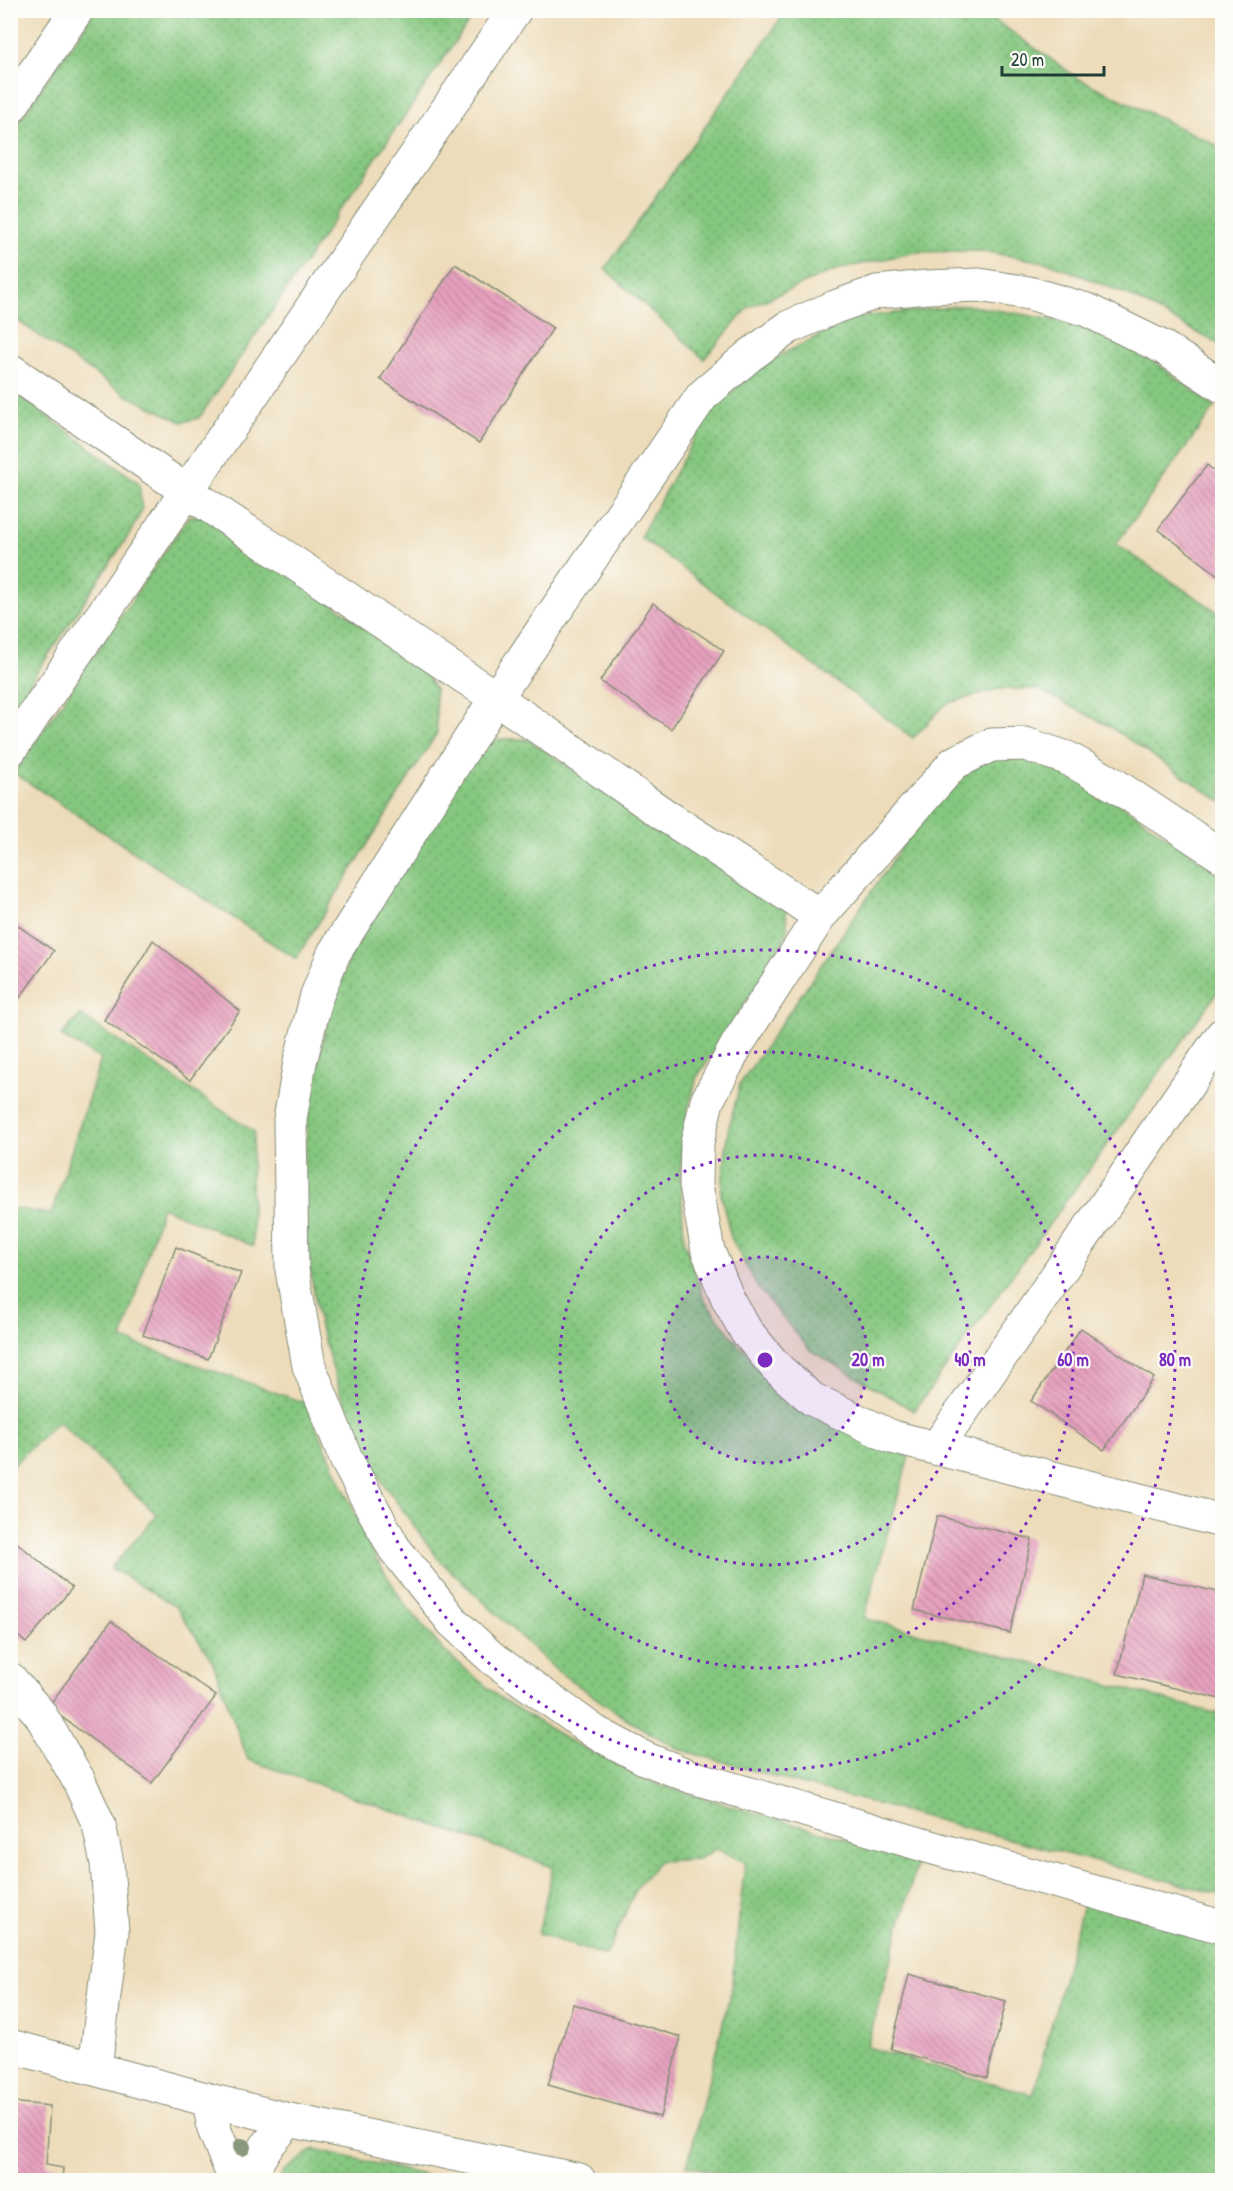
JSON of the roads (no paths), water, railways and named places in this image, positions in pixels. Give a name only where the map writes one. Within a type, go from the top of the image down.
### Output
[{"type":"street","points":[[10,108],[77,10]]},
{"type":"street","points":[[10,750],[515,10]]},
{"type":"street","points":[[1222,386],[1164,348],[1087,310],[1029,293],[979,285],[877,292],[789,327],[749,356],[702,396],[496,698],[334,953],[317,995],[300,1062],[290,1119],[292,1270],[309,1366],[347,1461],[394,1548],[453,1622],[492,1658],[595,1732],[644,1758],[692,1777],[756,1797],[821,1813],[937,1849],[1222,1927]]},
{"type":"street","points":[[10,370],[496,698],[666,816],[820,916]]},
{"type":"street","points":[[1222,856],[1115,785],[1067,758],[1025,744],[991,745],[954,763],[820,916],[738,1043],[707,1101],[697,1143],[696,1185],[708,1251],[728,1299],[747,1331],[776,1367],[812,1399],[892,1437],[1222,1521]]},
{"type":"street","points":[[937,1447],[1222,1035]]},
{"type":"street","points":[[10,1679],[40,1714],[78,1779],[99,1825],[108,1863],[112,1932],[95,2068]]},
{"type":"street","points":[[10,2046],[289,2120],[579,2181]]},
{"type":"street","points":[[209,2100],[214,2129],[235,2181]]},
{"type":"street","points":[[246,2181],[266,2147],[289,2120]]}]
